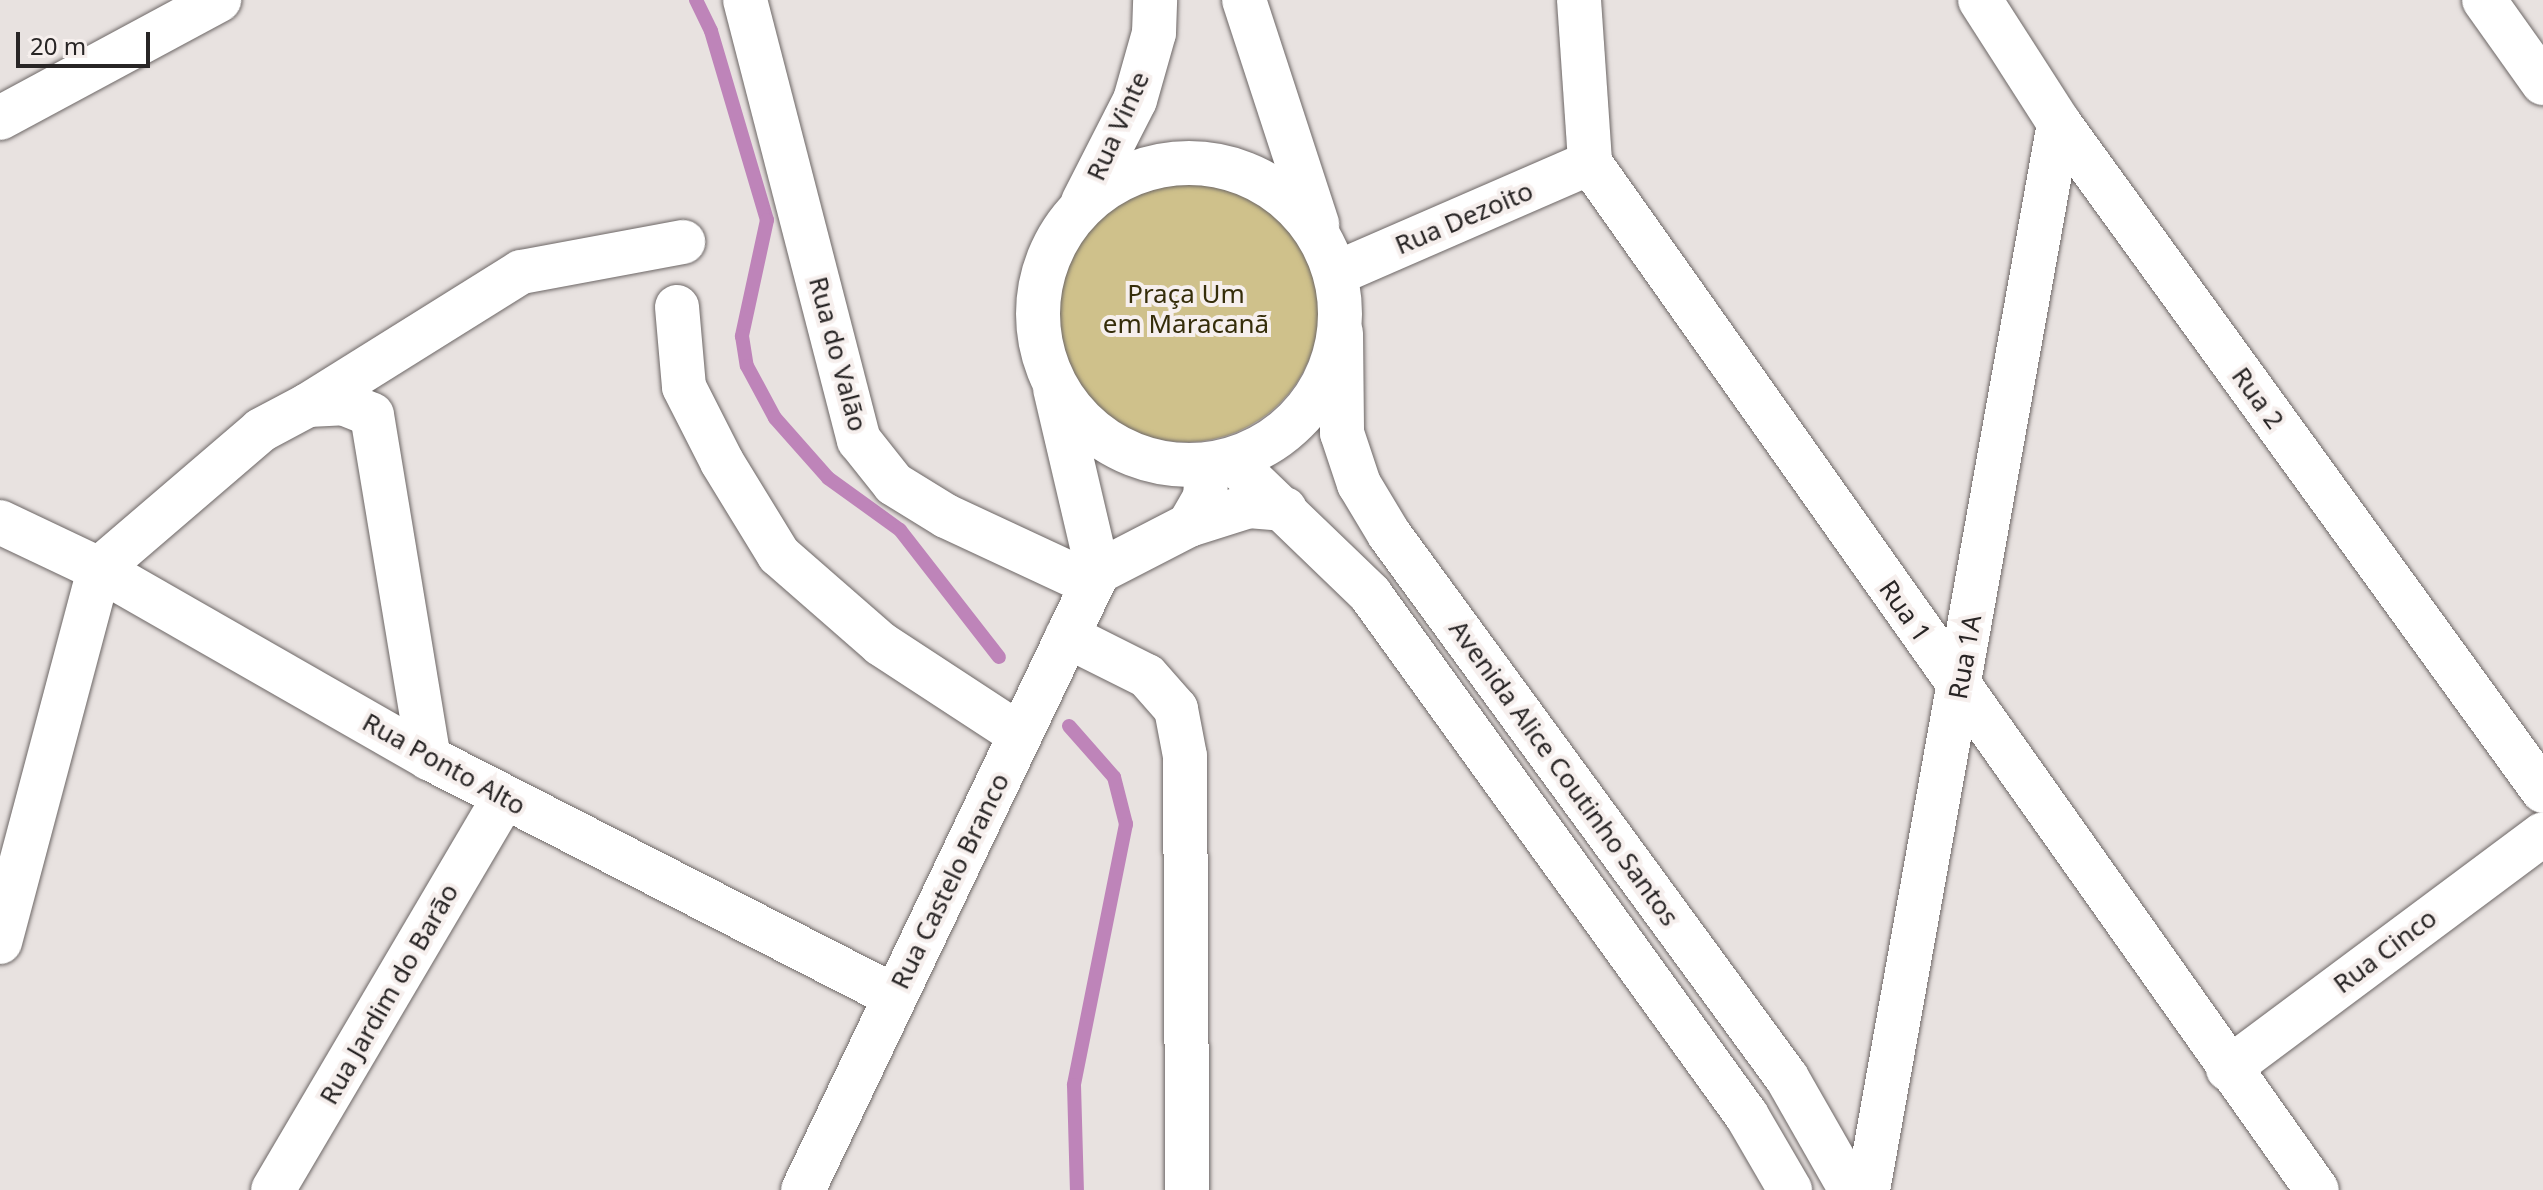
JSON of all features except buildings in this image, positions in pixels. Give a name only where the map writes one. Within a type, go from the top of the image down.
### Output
[{"type":"street","points":[[0,118],[219,0]]},
{"type":"street","name":"Rua do Valão","points":[[745,0],[859,440],[894,484],[946,516],[1095,578]]},
{"type":"street","name":"Rua Vinte","points":[[1055,389],[1036,325],[1045,259],[1082,204],[1135,100],[1154,33],[1155,0]]},
{"type":"street","points":[[1244,0],[1320,234]]},
{"type":"street","points":[[1579,0],[1590,163]]},
{"type":"street","name":"Rua 2","points":[[1980,0],[2059,123],[2543,791]]},
{"type":"street","points":[[2484,0],[2543,83]]},
{"type":"street","name":"Rua 1A","points":[[1868,1190],[2059,123]]},
{"type":"street","points":[[1082,204],[1128,174],[1181,161],[1235,168],[1283,194],[1320,234]]},
{"type":"street","name":"Rua Dezoito","points":[[1337,273],[1590,163]]},
{"type":"street","name":"Rua 1","points":[[1590,163],[2228,1069],[2317,1190]]},
{"type":"street","name":"Avenida Alice Coutinho Santos","points":[[1320,234],[1337,273],[1342,433],[1367,496],[1787,1078],[1851,1190]]},
{"type":"street","points":[[0,942],[9,874],[99,569],[261,430],[308,405],[521,272],[683,242]]},
{"type":"street","points":[[677,307],[684,387],[722,462],[779,555],[881,644],[1020,735]]},
{"type":"street","points":[[1055,389],[1094,434],[1147,461],[1220,463],[1284,434],[1323,389],[1341,333]]},
{"type":"street","points":[[1055,389],[1095,578],[1189,525],[1249,506],[1285,509]]},
{"type":"street","points":[[308,405],[343,403],[372,415],[429,758]]},
{"type":"street","points":[[1189,525],[1220,463]]},
{"type":"street","name":"Avenida Alice Coutinho Santos","points":[[1220,463],[1285,509],[1370,594],[1747,1116],[1790,1190]]},
{"type":"street","name":"Rua Ponto Alto","points":[[0,522],[99,569],[504,798],[894,996]]},
{"type":"street","name":"Rua Castelo Branco","points":[[803,1190],[1095,578]]},
{"type":"street","points":[[1067,636],[1147,676],[1176,709],[1185,756],[1187,1190]]},
{"type":"street","name":"Rua Jardim do Barão","points":[[273,1190],[504,798]]},
{"type":"street","name":"Rua Cinco","points":[[2228,1069],[2543,834]]},
{"type":"green space","name":"Praça Um em Maracanã","points":[[1186,176],[1237,186],[1280,215],[1309,258],[1319,309],[1309,360],[1280,403],[1237,432],[1186,442],[1135,432],[1092,403],[1063,360],[1053,309],[1063,258],[1092,215],[1135,186]]},
{"type":"waterway","points":[[696,0],[711,31],[767,220],[742,336],[747,366],[775,418],[828,478],[900,530],[999,657]]},
{"type":"waterway","points":[[1069,726],[1114,777],[1126,824],[1074,1085],[1077,1190]]}]
